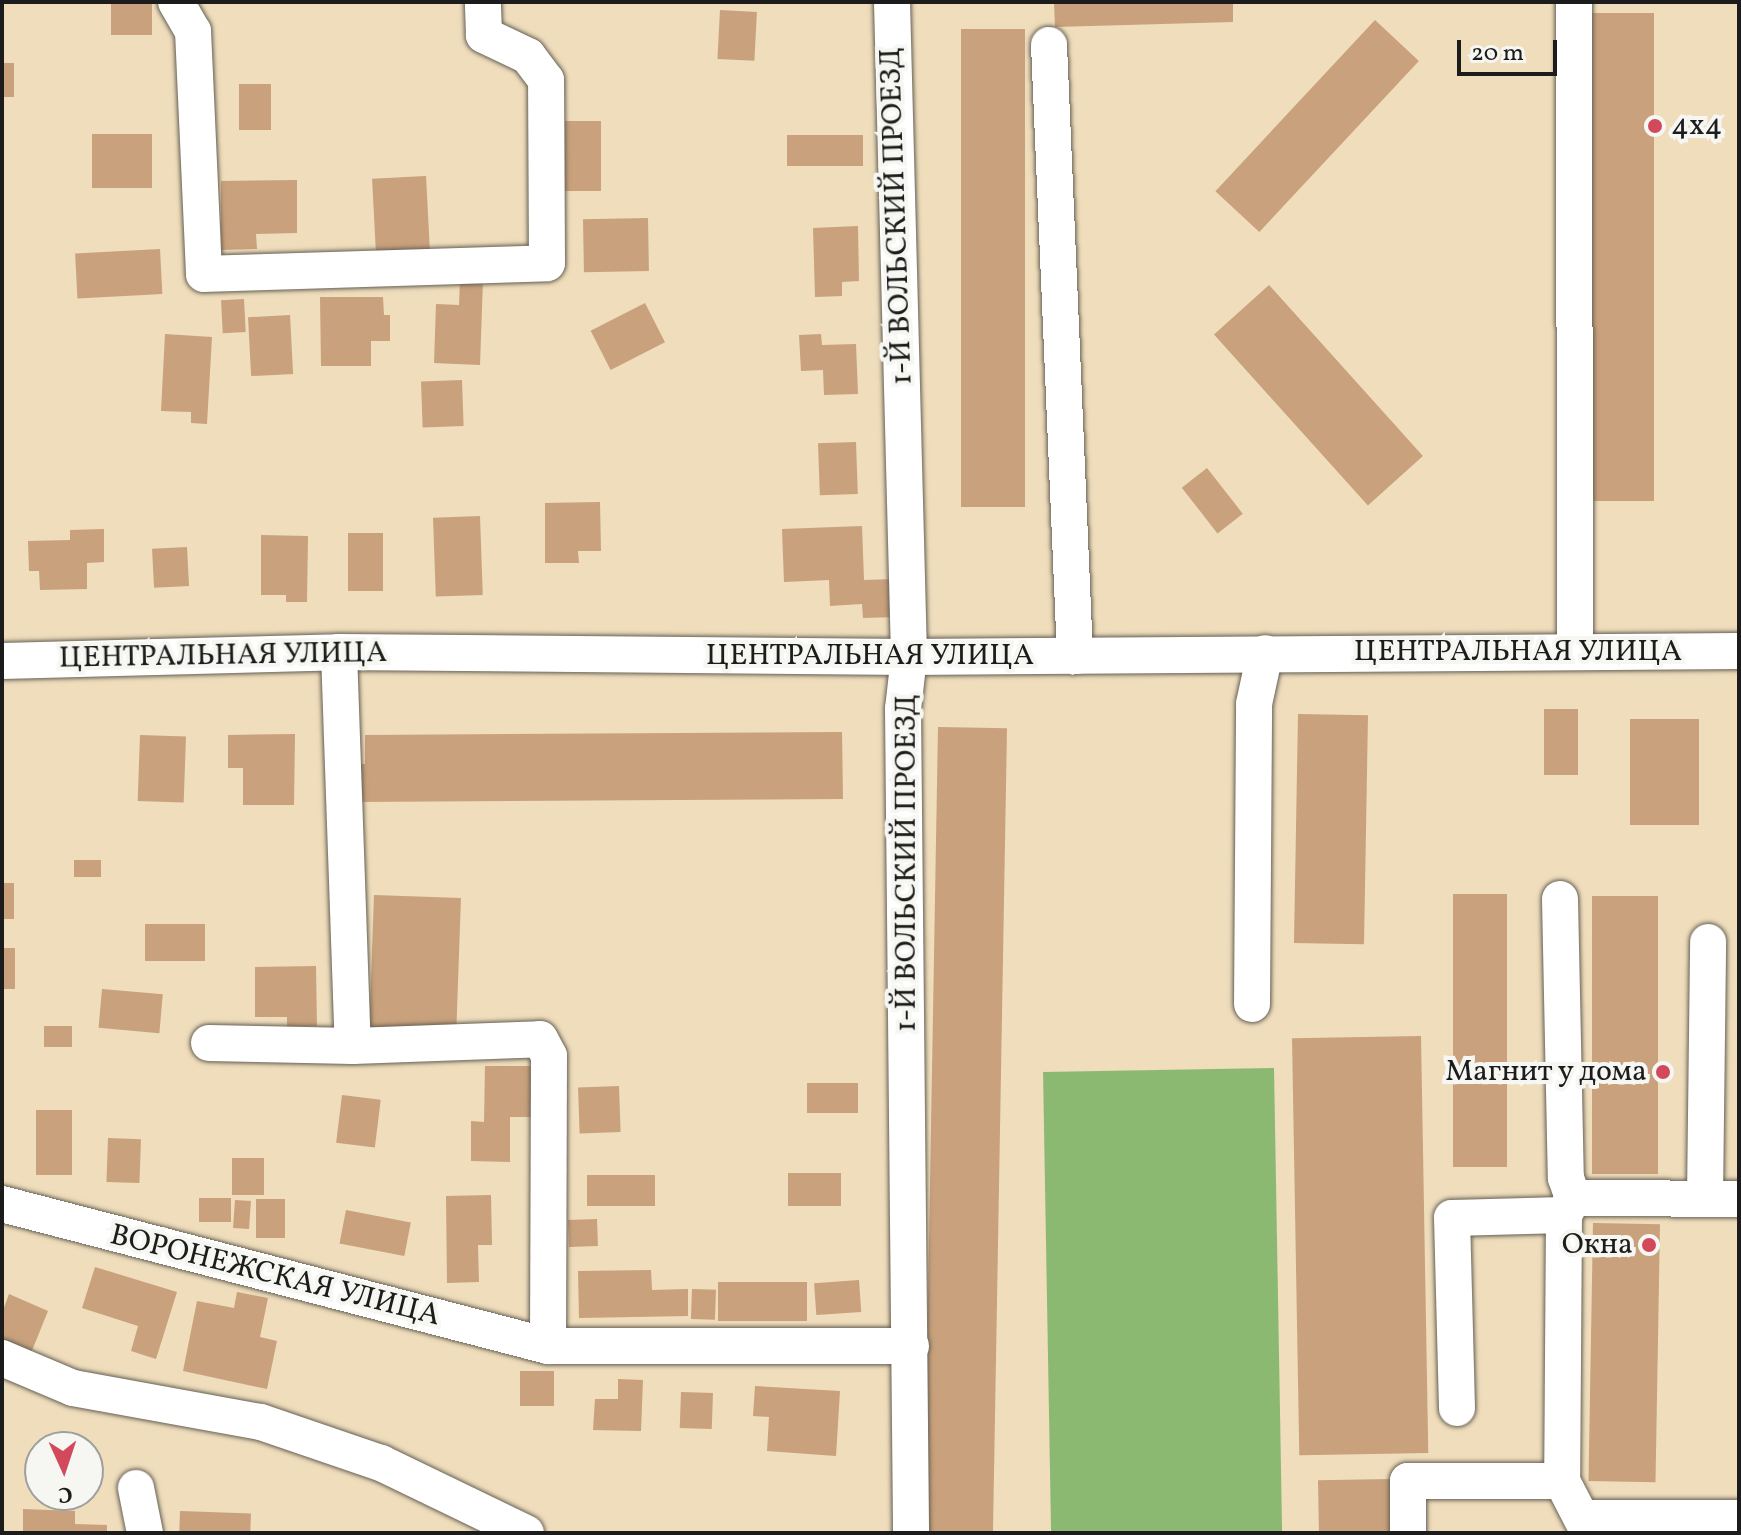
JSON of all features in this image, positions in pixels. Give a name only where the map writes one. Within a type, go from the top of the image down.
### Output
[{"type":"street","points":[[176,2],[193,31],[204,274],[547,263],[546,80],[528,56],[484,35],[483,2]]},
{"type":"street","name":"1-Й ВОЛЬСКИЙ ПРОЕЗД","points":[[892,2],[909,657],[903,709],[911,1533]]},
{"type":"street","points":[[1574,2],[1575,652]]},
{"type":"street","points":[[1049,45],[1075,656]]},
{"type":"street","name":"ЦЕНТРАЛЬНАЯ УЛИЦА","points":[[2,661],[339,652],[909,657],[1739,651]]},
{"type":"street","points":[[339,652],[353,1046]]},
{"type":"street","points":[[1252,1004],[1254,704],[1265,653]]},
{"type":"street","points":[[1560,899],[1568,1207],[1562,1481],[1586,1525],[1739,1518]]},
{"type":"street","points":[[1457,1408],[1452,1218],[1568,1207],[1722,1198],[1723,981],[1708,942]]},
{"type":"street","points":[[209,1043],[353,1046],[540,1039],[549,1056],[548,1346]]},
{"type":"street","name":"ВОРОНЕЖСКАЯ УЛИЦА","points":[[2,1204],[548,1346],[911,1346]]},
{"type":"street","points":[[2,1358],[73,1388],[261,1422],[381,1463],[526,1533]]},
{"type":"street","points":[[1408,1533],[1408,1481],[1562,1481]]},
{"type":"street","points":[[136,1488],[145,1533]]},
{"type":"green space","points":[[1274,1068],[1282,1533],[1051,1533],[1043,1072]]},
{"type":"building","points":[[111,2],[152,2],[152,35],[111,35]]},
{"type":"building","points":[[1054,2],[1233,2],[1233,22],[1055,27]]},
{"type":"building","points":[[720,10],[757,12],[754,61],[717,59]]},
{"type":"building","points":[[1590,13],[1654,13],[1654,501],[1590,501]]},
{"type":"building","points":[[1375,20],[1419,61],[1259,232],[1215,191]]},
{"type":"building","points":[[961,29],[1025,29],[1025,507],[961,507]]},
{"type":"building","points":[[2,63],[14,63],[14,97],[2,97]]},
{"type":"building","points":[[239,84],[271,84],[271,130],[239,130]]},
{"type":"building","points":[[565,121],[601,121],[601,191],[565,191]]},
{"type":"building","points":[[92,134],[152,134],[152,188],[92,188]]},
{"type":"building","points":[[787,135],[863,135],[863,166],[787,166]]},
{"type":"building","points":[[426,176],[430,252],[376,255],[372,179]]},
{"type":"building","points":[[297,180],[297,233],[256,234],[257,249],[221,250],[221,181]]},
{"type":"building","points":[[648,218],[649,271],[584,272],[583,219]]},
{"type":"building","points":[[858,226],[859,281],[842,282],[842,296],[815,297],[813,228]]},
{"type":"building","points":[[160,249],[162,294],[77,298],[75,253]]},
{"type":"building","points":[[460,279],[483,280],[480,365],[434,363],[436,304],[459,305]]},
{"type":"building","points":[[1269,285],[1423,456],[1368,505],[1214,335]]},
{"type":"building","points":[[320,297],[383,297],[384,315],[390,315],[390,341],[371,341],[371,366],[321,366]]},
{"type":"building","points":[[244,299],[246,332],[223,333],[221,300]]},
{"type":"building","points":[[645,303],[665,342],[611,370],[591,331]]},
{"type":"building","points":[[290,315],[293,374],[251,376],[248,317]]},
{"type":"building","points":[[165,334],[212,337],[207,424],[191,423],[191,412],[161,411]]},
{"type":"building","points":[[821,334],[822,345],[856,344],[858,394],[824,395],[823,370],[801,371],[799,335]]},
{"type":"building","points":[[462,380],[464,426],[423,427],[421,381]]},
{"type":"building","points":[[856,442],[858,494],[820,495],[818,443]]},
{"type":"building","points":[[1207,468],[1243,514],[1217,533],[1182,488]]},
{"type":"building","points":[[600,502],[601,551],[578,551],[579,563],[545,563],[545,503]]},
{"type":"building","points":[[480,516],[483,595],[436,597],[433,518]]},
{"type":"building","points":[[862,526],[864,580],[895,579],[897,617],[863,618],[862,604],[830,606],[829,580],[784,582],[782,529]]},
{"type":"building","points":[[104,529],[104,562],[87,563],[87,589],[40,590],[39,571],[29,571],[28,541],[70,540],[70,530]]},
{"type":"building","points":[[348,533],[383,533],[383,591],[348,591]]},
{"type":"building","points":[[261,535],[308,536],[307,602],[286,602],[286,595],[261,595]]},
{"type":"building","points":[[187,547],[189,586],[154,588],[152,549]]},
{"type":"building","points":[[1544,709],[1578,709],[1578,775],[1544,775]]},
{"type":"building","points":[[1298,714],[1368,715],[1364,944],[1294,943]]},
{"type":"building","points":[[1630,719],[1699,719],[1699,825],[1630,825]]},
{"type":"building","points":[[938,727],[1007,728],[993,1533],[924,1533]]},
{"type":"building","points":[[842,732],[843,799],[355,802],[355,764],[365,764],[365,735]]},
{"type":"building","points":[[295,734],[294,805],[243,805],[243,768],[228,768],[228,735]]},
{"type":"building","points":[[140,735],[186,737],[184,803],[138,801]]},
{"type":"building","points":[[74,860],[101,860],[101,877],[74,877]]},
{"type":"building","points":[[2,883],[14,883],[14,919],[2,919]]},
{"type":"building","points":[[1453,894],[1507,894],[1507,1167],[1453,1167]]},
{"type":"building","points":[[374,895],[461,898],[456,1035],[369,1032]]},
{"type":"building","points":[[1592,896],[1658,896],[1658,1174],[1592,1174]]},
{"type":"building","points":[[145,924],[205,924],[205,961],[145,961]]},
{"type":"building","points":[[2,948],[15,948],[15,989],[2,989]]},
{"type":"building","points":[[316,966],[317,1026],[287,1027],[287,1017],[255,1017],[255,967]]},
{"type":"building","points":[[102,989],[163,994],[159,1033],[99,1028]]},
{"type":"building","points":[[44,1026],[72,1026],[72,1047],[44,1047]]},
{"type":"building","points":[[1421,1036],[1428,1453],[1299,1455],[1292,1038]]},
{"type":"building","points":[[485,1066],[533,1066],[532,1117],[510,1117],[510,1162],[471,1161],[471,1121],[484,1122]]},
{"type":"building","points":[[807,1083],[858,1083],[858,1113],[807,1113]]},
{"type":"building","points":[[619,1086],[621,1132],[580,1133],[578,1087]]},
{"type":"building","points":[[342,1095],[381,1100],[375,1147],[336,1143]]},
{"type":"building","points":[[36,1110],[72,1110],[72,1175],[36,1175]]},
{"type":"building","points":[[108,1138],[141,1139],[139,1183],[106,1182]]},
{"type":"building","points":[[232,1158],[264,1158],[264,1195],[232,1195]]},
{"type":"building","points":[[788,1173],[841,1173],[841,1206],[788,1206]]},
{"type":"building","points":[[587,1175],[655,1175],[655,1206],[587,1206]]},
{"type":"building","points":[[491,1195],[492,1245],[478,1245],[479,1282],[447,1283],[446,1196]]},
{"type":"building","points":[[199,1198],[231,1198],[231,1222],[199,1222]]},
{"type":"building","points":[[256,1199],[285,1199],[285,1238],[256,1238]]},
{"type":"building","points":[[235,1200],[251,1201],[249,1229],[233,1228]]},
{"type":"building","points":[[346,1210],[411,1223],[404,1256],[340,1243]]},
{"type":"building","points":[[597,1219],[598,1246],[569,1247],[568,1220]]},
{"type":"building","points":[[1593,1223],[1660,1224],[1655,1482],[1588,1481]]},
{"type":"building","points":[[95,1267],[177,1292],[156,1359],[131,1351],[138,1326],[82,1308]]},
{"type":"building","points":[[651,1270],[652,1290],[688,1289],[688,1316],[579,1318],[578,1271]]},
{"type":"building","points":[[859,1280],[861,1312],[816,1315],[814,1283]]},
{"type":"building","points":[[718,1282],[807,1282],[807,1321],[718,1321]]},
{"type":"building","points":[[692,1289],[716,1290],[715,1320],[691,1319]]},
{"type":"building","points":[[237,1292],[268,1298],[260,1337],[277,1341],[267,1389],[183,1371],[197,1301],[234,1308]]},
{"type":"building","points":[[9,1294],[48,1311],[31,1353],[2,1341],[2,1313]]},
{"type":"building","points":[[520,1371],[554,1371],[554,1406],[520,1406]]},
{"type":"building","points":[[618,1379],[643,1380],[641,1431],[593,1430],[595,1399],[618,1399]]},
{"type":"building","points":[[755,1386],[840,1391],[836,1456],[767,1451],[769,1417],[753,1416]]},
{"type":"building","points":[[681,1392],[713,1393],[712,1429],[680,1428]]},
{"type":"building","points":[[1391,1479],[1392,1533],[1319,1533],[1318,1480]]},
{"type":"building","points":[[23,1509],[75,1511],[75,1524],[107,1525],[107,1533],[23,1533]]},
{"type":"building","points":[[180,1511],[251,1513],[250,1533],[179,1533]]},
{"type":"place","name":"4x4","points":[[1655,126]]},
{"type":"place","name":"Магнит у дома","points":[[1663,1072]]},
{"type":"place","name":"Окна","points":[[1649,1245]]}]
